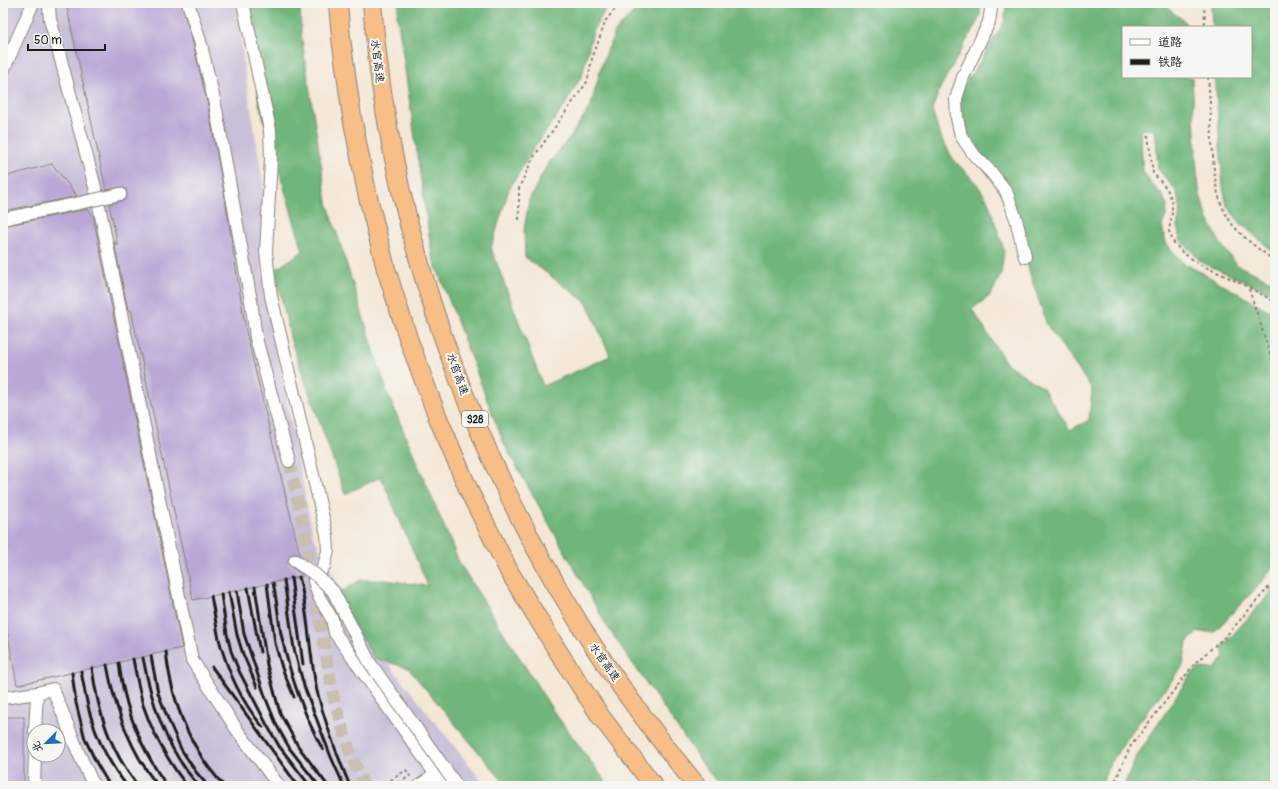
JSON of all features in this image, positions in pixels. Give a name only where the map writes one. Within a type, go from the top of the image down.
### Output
[{"type":"highway","points":[[338,3],[341,38],[352,117],[367,193],[386,269],[409,341],[438,418],[470,493],[510,573],[567,666],[601,716],[654,786]]},
{"type":"highway","name":"水官高速","points":[[372,3],[385,110],[400,186],[419,261],[441,330],[470,406],[503,485],[540,556],[586,635],[629,698],[697,786]]},
{"type":"lane","points":[[3,70],[33,3]]},
{"type":"lane","points":[[51,3],[49,8],[50,19],[96,191],[192,660],[237,730],[279,786]]},
{"type":"lane","points":[[188,3],[200,41],[215,104],[256,338],[289,461]]},
{"type":"lane","points":[[243,3],[270,130],[271,158],[266,252],[271,296],[327,535],[328,552],[324,566],[314,581],[320,597],[332,619],[335,633],[444,786]]},
{"type":"lane","points":[[992,3],[989,22],[963,77],[956,99],[957,118],[961,136],[974,156],[991,172],[1006,191],[1016,219],[1025,257]]},
{"type":"lane","points":[[3,219],[123,194]]},
{"type":"lane","points":[[295,561],[316,575],[333,591],[370,663],[457,786]]},
{"type":"lane","points":[[3,698],[53,689],[79,754],[94,786]]},
{"type":"lane","points":[[35,723],[37,693]]},
{"type":"lane","points":[[34,786],[35,763]]},
{"type":"lane","points":[[419,786],[435,775]]},
{"type":"path","points":[[519,220],[519,188],[533,158],[587,82],[592,59],[606,20],[620,3]]},
{"type":"path","points":[[1204,3],[1205,26]]},
{"type":"path","points":[[1208,78],[1217,193],[1229,219],[1243,236],[1275,261]]},
{"type":"path","points":[[1148,135],[1153,173],[1167,189],[1172,202],[1169,231],[1174,243],[1182,252],[1199,264],[1275,302]]},
{"type":"path","points":[[1249,288],[1275,369]]},
{"type":"path","points":[[1113,786],[1130,747],[1196,662],[1227,635],[1275,580]]},
{"type":"path","points":[[380,786],[406,770],[410,776],[394,786]]},
{"type":"shaded area","points":[[7,3],[238,3],[244,66],[264,190],[262,271],[313,536],[339,585],[391,667],[486,786],[3,786],[3,13]]},
{"type":"green space","points":[[250,3],[300,3],[301,34],[327,202],[387,392],[460,564],[554,712],[609,786],[507,786],[408,668],[374,658],[336,595],[361,580],[385,580],[428,586],[381,477],[345,494],[291,341],[275,270],[303,251],[259,103]]},
{"type":"green space","points":[[399,3],[609,3],[593,31],[582,75],[565,105],[535,147],[509,189],[491,248],[543,386],[610,356],[587,303],[525,257],[524,230],[529,200],[547,165],[571,136],[591,105],[602,64],[615,32],[634,11],[646,3],[981,3],[980,17],[940,88],[932,110],[939,134],[953,159],[977,184],[988,201],[1004,250],[1001,274],[991,295],[972,309],[1006,363],[1043,388],[1070,430],[1089,420],[1092,389],[1047,325],[1030,274],[1013,211],[955,126],[962,87],[980,62],[1005,21],[1006,3],[1166,3],[1165,4],[1171,11],[1184,21],[1187,26],[1122,26],[1122,78],[1192,78],[1197,172],[1200,195],[1208,219],[1220,243],[1237,265],[1275,283],[1275,295],[1201,262],[1180,239],[1177,227],[1180,206],[1176,191],[1158,169],[1156,137],[1153,129],[1140,130],[1143,171],[1151,184],[1162,194],[1167,205],[1166,216],[1162,226],[1166,243],[1182,262],[1275,314],[1275,563],[1262,582],[1214,632],[1198,632],[1187,642],[1183,666],[1133,730],[1108,767],[1101,786],[722,786],[709,773],[608,628],[504,444],[432,256],[397,14]]},
{"type":"green space","points":[[1211,3],[1275,3],[1275,253],[1241,224],[1227,206],[1223,187],[1215,78],[1252,78],[1252,26],[1212,26]]},
{"type":"green space","points":[[1275,586],[1275,786],[1124,786],[1135,759],[1190,675],[1200,668],[1214,669],[1224,658],[1222,647]]},
{"type":"building","points":[[66,3],[181,3],[193,43],[208,106],[225,198],[246,332],[300,555],[291,554],[288,564],[303,576],[193,600],[131,310],[128,310],[114,241],[118,246],[109,204],[125,200],[127,193],[126,189],[122,187],[106,190]]},
{"type":"building","points":[[52,164],[77,196],[3,211],[3,177]]},
{"type":"building","points":[[88,209],[93,216],[182,648],[17,685],[3,608],[3,226]]},
{"type":"building","points":[[3,717],[24,717],[24,786],[3,786]]},
{"type":"tunnel","points":[[289,461],[305,535],[334,700],[350,752],[364,786]]},
{"type":"railway","points":[[299,577],[305,605],[317,691],[340,763],[350,786]]},
{"type":"railway","points":[[291,578],[303,664]]},
{"type":"railway","points":[[284,580],[294,649],[304,686],[331,757],[344,786]]},
{"type":"railway","points":[[273,583],[281,634],[293,679],[303,708],[323,750]]},
{"type":"railway","points":[[267,584],[275,643],[282,668],[294,697]]},
{"type":"railway","points":[[255,587],[267,665],[280,713],[298,746],[328,786]]},
{"type":"railway","points":[[248,588],[260,652]]},
{"type":"railway","points":[[237,591],[244,634],[266,699],[277,726],[290,749],[319,786]]},
{"type":"railway","points":[[229,592],[237,635],[243,654],[257,687]]},
{"type":"railway","points":[[221,594],[227,634],[231,651],[239,671],[279,746],[310,786]]},
{"type":"railway","points":[[211,596],[219,639],[226,662],[242,697],[255,718],[263,727]]},
{"type":"railway","points":[[166,652],[170,678],[177,705],[187,730],[205,763],[224,786]]},
{"type":"railway","points":[[151,656],[158,693],[181,749],[196,772],[208,786]]},
{"type":"railway","points":[[143,658],[151,693],[162,726],[169,742],[187,772],[199,786]]},
{"type":"railway","points":[[133,659],[143,705],[151,727],[167,757],[187,786]]},
{"type":"railway","points":[[119,663],[121,680],[135,728],[149,758],[167,786]]},
{"type":"railway","points":[[107,665],[114,698],[125,729],[139,759],[158,786]]},
{"type":"railway","points":[[212,667],[298,786]]},
{"type":"railway","points":[[92,668],[98,700],[107,730],[120,759],[138,786]]},
{"type":"railway","points":[[81,671],[88,706],[97,736],[110,762],[127,786]]},
{"type":"railway","points":[[72,673],[76,703],[85,739],[110,786]]}]
